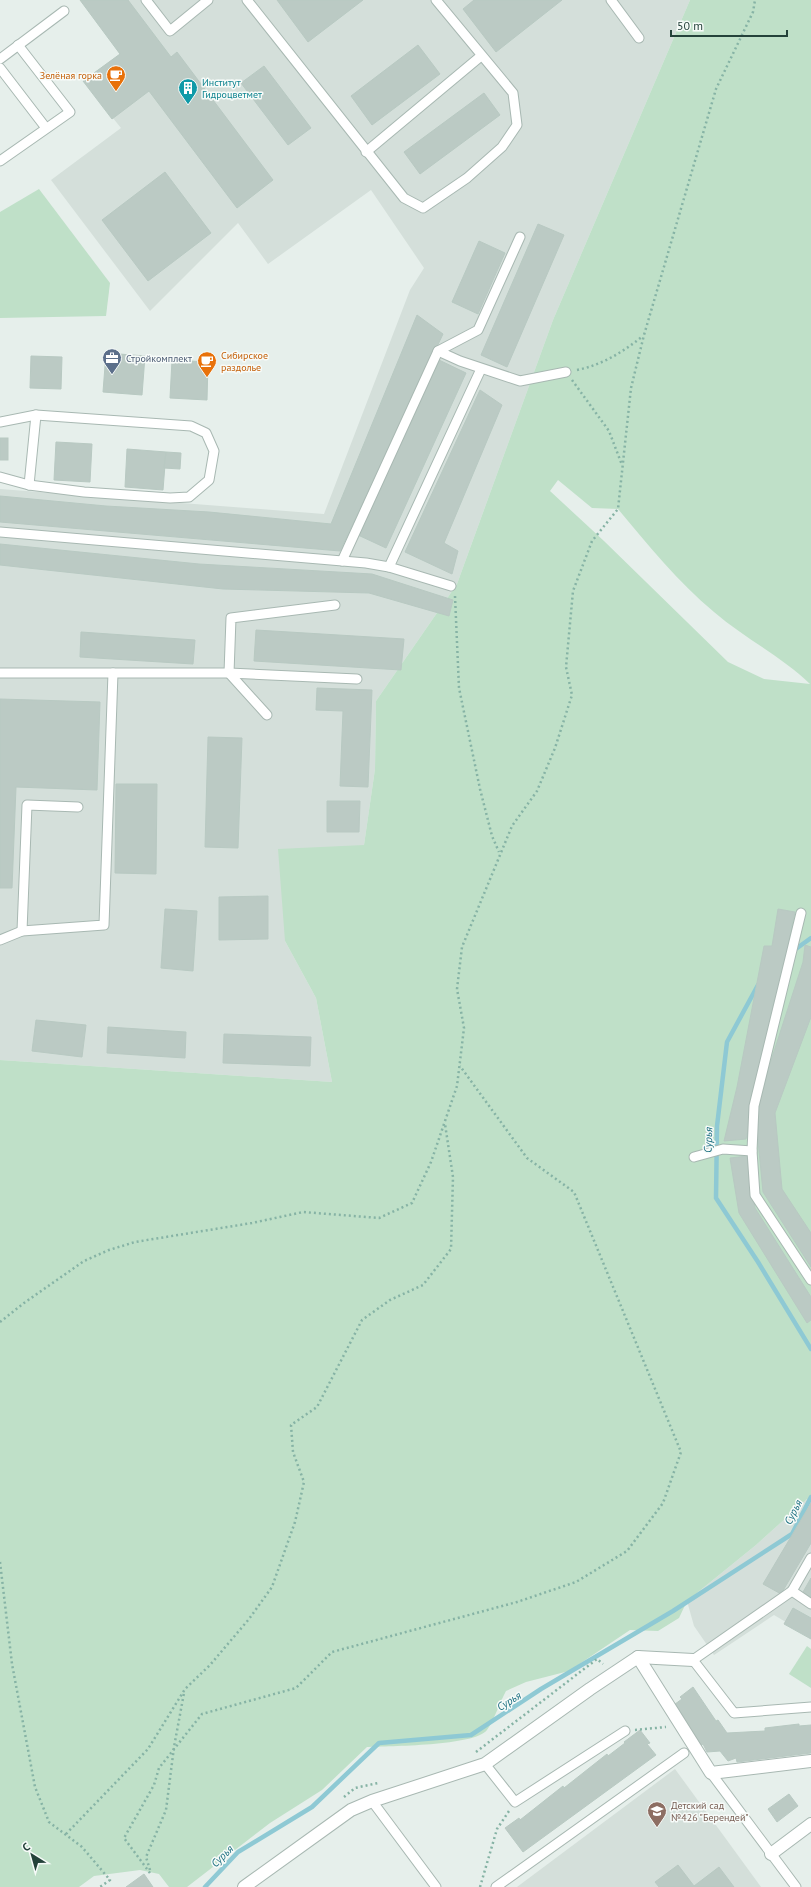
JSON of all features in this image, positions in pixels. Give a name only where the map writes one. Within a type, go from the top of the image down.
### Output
[{"type":"street","points":[[638,1657],[680,1726],[711,1773],[811,1761]]},
{"type":"street","points":[[244,1887],[351,1810],[372,1801],[485,1764],[590,1689],[638,1657],[693,1660]]},
{"type":"street","points":[[771,1854],[811,1824]]},
{"type":"lane","points":[[146,0],[170,31],[208,0]]},
{"type":"lane","points":[[247,0],[404,198],[423,208],[467,178],[502,147],[517,126],[513,93],[436,0]]},
{"type":"lane","points":[[611,0],[639,38]]},
{"type":"lane","points":[[0,59],[64,11]]},
{"type":"lane","points":[[0,161],[70,112],[18,45]]},
{"type":"lane","points":[[366,152],[481,56]]},
{"type":"lane","points":[[0,68],[46,128]]},
{"type":"lane","points":[[342,561],[438,351],[478,330],[520,237]]},
{"type":"lane","points":[[438,351],[481,369],[520,381],[566,372]]},
{"type":"lane","points":[[389,567],[481,369]]},
{"type":"lane","points":[[0,422],[36,415],[191,426],[206,434],[214,451],[209,480],[189,497],[170,498],[84,492],[29,485],[0,477]]},
{"type":"lane","points":[[29,485],[36,415]]},
{"type":"lane","points":[[0,532],[366,563],[389,567],[451,586]]},
{"type":"lane","points":[[266,715],[229,673],[231,618],[335,605]]},
{"type":"lane","points":[[0,673],[229,673],[357,679]]},
{"type":"lane","points":[[0,940],[22,931],[104,925],[113,673]]},
{"type":"lane","points":[[22,931],[27,805],[78,807]]},
{"type":"lane","points":[[801,914],[754,1106],[752,1152],[755,1195],[811,1280]]},
{"type":"lane","points":[[694,1156],[723,1148],[752,1152]]},
{"type":"lane","points":[[811,1558],[792,1591],[693,1660],[734,1713],[811,1707]]},
{"type":"lane","points":[[792,1591],[811,1604]]},
{"type":"lane","points":[[485,1764],[515,1802],[625,1731]]},
{"type":"lane","points":[[496,1887],[684,1753]]},
{"type":"lane","points":[[711,1773],[796,1887]]},
{"type":"lane","points":[[372,1801],[436,1887]]},
{"type":"path","points":[[0,1322],[24,1303],[84,1261],[109,1250],[135,1242],[245,1224],[303,1212],[379,1218],[412,1204],[431,1162],[457,1086],[464,1028],[457,989],[462,947],[499,852],[512,826],[537,791],[555,748],[572,695],[566,667],[573,591],[592,541],[618,509],[630,388],[644,335],[716,89],[753,12],[755,0]]},
{"type":"path","points":[[623,465],[609,432],[566,372],[599,364],[626,350],[644,335]]},
{"type":"path","points":[[451,586],[455,596],[459,688],[480,789],[492,836],[499,852]]},
{"type":"path","points":[[185,1689],[174,1747],[166,1810],[146,1857],[150,1872],[124,1838],[154,1785],[158,1768],[174,1747],[202,1714],[296,1688],[332,1652],[517,1602],[576,1582],[627,1551],[663,1503],[681,1452],[574,1192],[527,1158],[460,1065]]},
{"type":"path","points":[[66,1834],[148,1750],[185,1689],[210,1665],[249,1619],[272,1587],[295,1522],[304,1482],[293,1452],[291,1425],[317,1407],[362,1320],[390,1300],[423,1285],[452,1250],[453,1178],[444,1123]]},
{"type":"path","points":[[0,1562],[12,1664],[35,1787],[49,1822],[82,1846],[110,1880],[100,1887]]},
{"type":"path","points":[[474,1753],[598,1659],[614,1674]]},
{"type":"path","points":[[625,1731],[680,1726]]},
{"type":"path","points":[[343,1798],[355,1788],[386,1782]]},
{"type":"path","points":[[480,1887],[497,1829],[515,1802]]},
{"type":"shaded area","points":[[80,0],[690,0],[553,320],[457,584],[376,701],[375,769],[364,845],[285,941],[316,998],[332,1082],[0,1060],[0,489],[324,514],[410,290],[424,268],[371,190],[268,264],[238,223],[150,311],[51,180],[121,128],[83,81],[120,54]]},
{"type":"shaded area","points":[[807,1499],[811,1499],[811,1637],[774,1615],[714,1655],[694,1626],[687,1601],[756,1545]]},
{"type":"shaded area","name":"Детский сад №426 \"Берендей\"","points":[[675,1769],[761,1887],[517,1887]]},
{"type":"green space","points":[[690,0],[811,0],[811,1499],[807,1499],[756,1545],[687,1601],[679,1618],[658,1631],[630,1630],[569,1671],[526,1682],[506,1691],[490,1726],[479,1735],[450,1742],[367,1747],[322,1790],[270,1823],[187,1887],[169,1887],[159,1874],[140,1870],[94,1876],[79,1887],[0,1887],[0,1060],[332,1082],[316,998],[285,941],[278,849],[364,845],[375,769],[376,701],[457,584],[553,320]],"holes":[[[558,480],[592,508],[618,509],[664,563],[701,600],[726,621],[787,665],[810,684],[764,679],[728,662],[604,541],[550,491]]]},
{"type":"green space","points":[[39,189],[110,283],[106,316],[0,318],[0,212]]},
{"type":"green space","points":[[807,1646],[811,1649],[811,1688],[789,1674]]},
{"type":"building","name":"Институт Гидроцветмет","points":[[80,0],[128,0],[171,57],[177,52],[273,180],[237,208],[149,91],[112,119],[83,81],[120,54]]},
{"type":"building","points":[[277,0],[363,0],[308,42]]},
{"type":"building","points":[[474,0],[562,0],[496,52],[463,9]]},
{"type":"building","points":[[418,45],[440,74],[372,125],[351,96]]},
{"type":"building","points":[[264,66],[311,128],[288,145],[241,83]]},
{"type":"building","points":[[484,93],[500,115],[420,174],[404,152]]},
{"type":"building","points":[[165,172],[211,233],[148,281],[102,220]]},
{"type":"building","points":[[538,224],[564,235],[507,367],[481,355]]},
{"type":"building","points":[[479,241],[505,253],[478,314],[452,302]]},
{"type":"building","points":[[417,315],[443,334],[340,551],[0,522],[0,496],[106,506],[209,512],[331,524]]},
{"type":"building","points":[[106,353],[145,356],[142,395],[103,392]]},
{"type":"building","points":[[31,356],[62,357],[61,389],[30,388]]},
{"type":"building","points":[[172,360],[208,362],[207,400],[170,398]]},
{"type":"building","points":[[439,360],[466,373],[386,548],[358,535]]},
{"type":"building","points":[[480,390],[502,405],[444,543],[458,551],[452,574],[405,552]]},
{"type":"building","points":[[0,438],[8,438],[8,460],[0,460]]},
{"type":"building","points":[[56,442],[92,444],[90,482],[54,480]]},
{"type":"building","points":[[127,449],[166,452],[163,490],[125,487]]},
{"type":"building","points":[[166,452],[181,453],[180,469],[164,468]]},
{"type":"building","points":[[0,544],[199,564],[372,574],[453,600],[449,616],[369,593],[223,589],[0,565]]},
{"type":"building","points":[[256,630],[404,639],[401,670],[254,661]]},
{"type":"building","points":[[81,632],[195,640],[193,664],[80,657]]},
{"type":"building","points":[[317,688],[372,690],[368,787],[340,786],[343,711],[316,710]]},
{"type":"building","points":[[0,699],[100,702],[97,790],[16,787],[12,888],[0,888]]},
{"type":"building","points":[[208,737],[242,738],[238,848],[205,847]]},
{"type":"building","points":[[116,784],[157,784],[156,874],[115,873]]},
{"type":"building","points":[[327,801],[360,801],[359,832],[327,832]]},
{"type":"building","points":[[268,896],[268,939],[219,940],[219,897]]},
{"type":"building","points":[[165,909],[197,911],[193,971],[161,968]]},
{"type":"building","points":[[778,909],[795,912],[757,1092],[746,1139],[724,1141],[737,1087],[764,946],[772,946]]},
{"type":"building","points":[[805,945],[811,947],[811,1017],[775,1113],[782,1189],[811,1233],[811,1267],[763,1192],[755,1110],[803,962]]},
{"type":"building","points":[[36,1020],[86,1025],[82,1057],[32,1051]]},
{"type":"building","points":[[108,1027],[186,1032],[185,1058],[107,1053]]},
{"type":"building","points":[[224,1034],[311,1037],[310,1066],[223,1063]]},
{"type":"building","points":[[747,1156],[755,1208],[811,1297],[811,1320],[807,1323],[739,1213],[730,1158]]},
{"type":"building","points":[[811,1503],[811,1543],[781,1594],[763,1584]]},
{"type":"building","points":[[811,1578],[811,1597],[803,1592]]},
{"type":"building","points":[[793,1608],[811,1618],[811,1639],[784,1624]]},
{"type":"building","points":[[693,1687],[716,1721],[718,1720],[727,1733],[765,1731],[765,1728],[799,1724],[799,1726],[811,1725],[811,1753],[737,1762],[736,1758],[728,1761],[720,1751],[707,1752],[703,1744],[700,1746],[671,1707],[682,1699],[680,1697]]},
{"type":"building","points":[[640,1730],[650,1743],[647,1744],[656,1755],[523,1852],[505,1828],[519,1818],[520,1820],[607,1754],[608,1756]]},
{"type":"building","points":[[789,1794],[798,1806],[777,1822],[768,1809]]},
{"type":"building","points":[[678,1865],[694,1886],[719,1867],[734,1887],[659,1887],[655,1882]]},
{"type":"building","points":[[144,1874],[153,1887],[126,1887]]},
{"type":"waterway","name":"Сурья","points":[[793,951],[811,938]]},
{"type":"waterway","name":"Сурья","points":[[758,985],[727,1042],[717,1126],[716,1198],[758,1262],[811,1349]]},
{"type":"waterway","name":"Сурья","points":[[205,1887],[238,1852],[312,1807],[379,1743],[471,1735],[541,1689],[673,1611],[792,1534],[811,1497]]},
{"type":"place","name":"Зелёная горка","points":[[116,92]]},
{"type":"place","name":"Институт Гидроцветмет","points":[[188,105]]},
{"type":"place","name":"Стройкомплект","points":[[112,375]]},
{"type":"place","name":"Сибирское раздолье","points":[[207,378]]},
{"type":"place","name":"Детский сад №426 \"Берендей\"","points":[[657,1828]]}]
